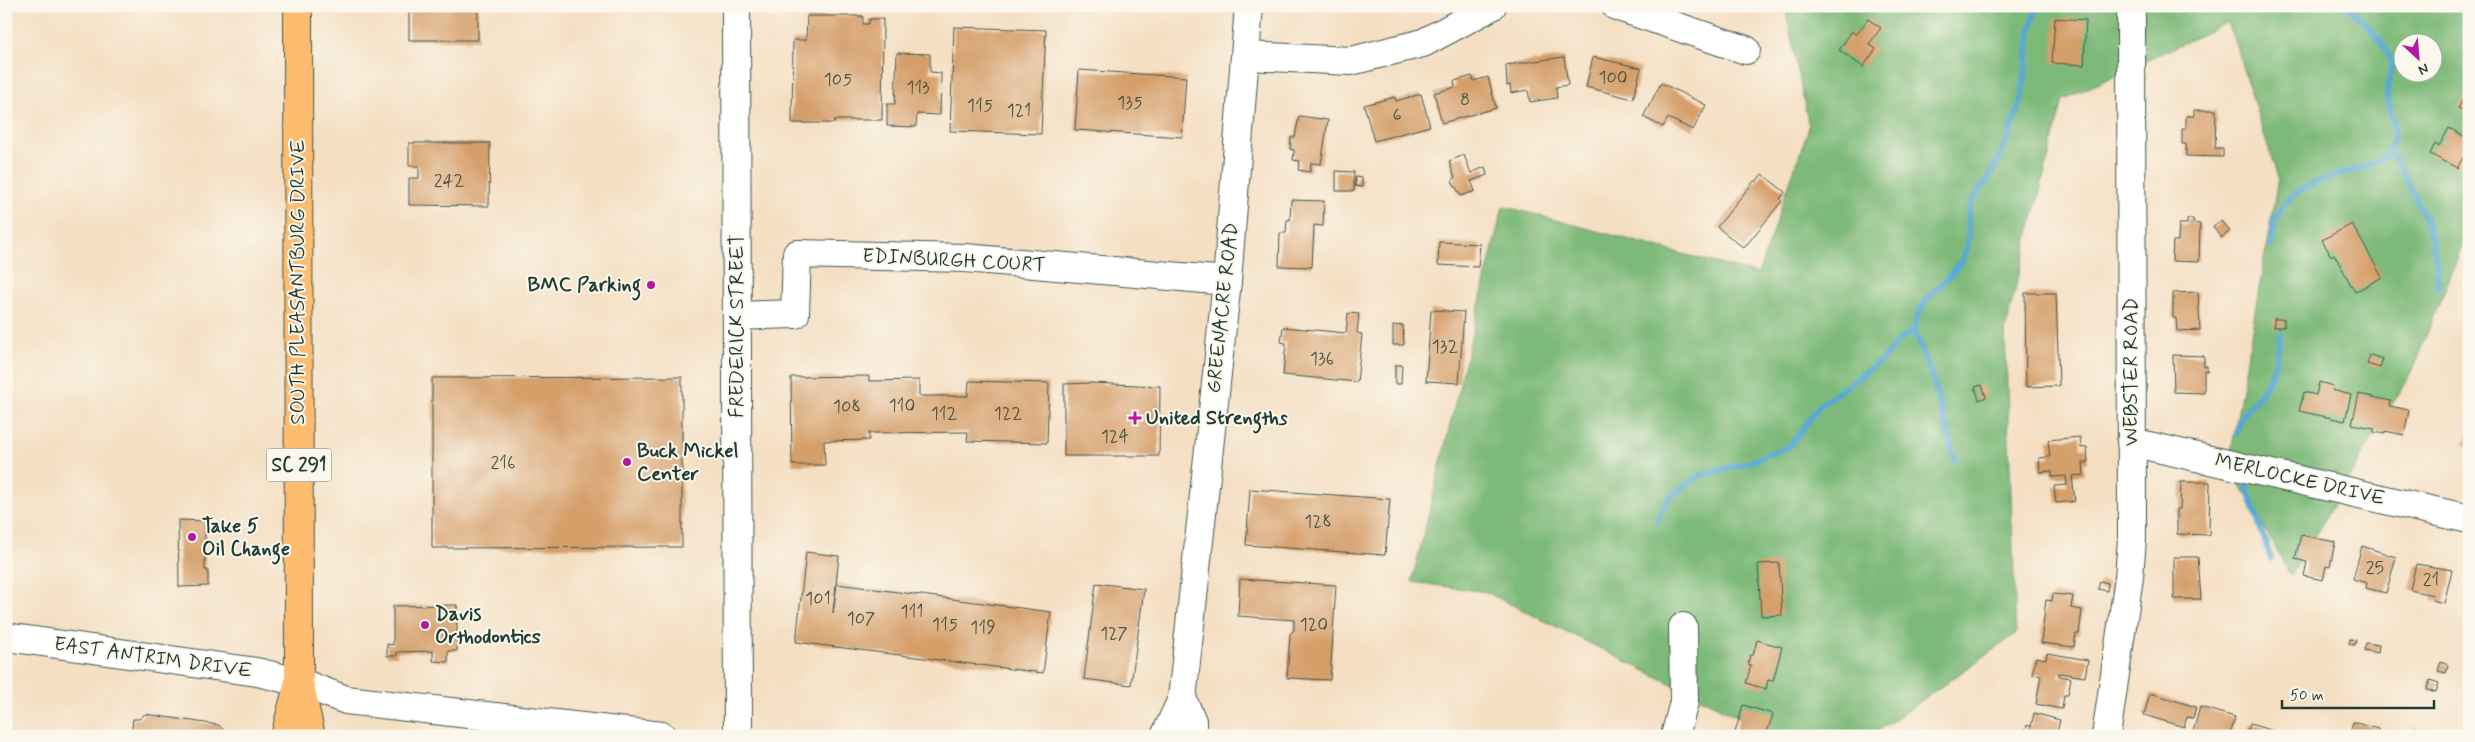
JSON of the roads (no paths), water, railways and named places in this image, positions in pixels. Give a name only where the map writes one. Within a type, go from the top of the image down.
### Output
[{"type":"main road","name":"SOUTH PLEASANTBURG DRIVE","points":[[285,736],[299,682],[298,6]]},
{"type":"main road","name":"SC 291","points":[[299,682],[312,736]]},
{"type":"street","name":"FREDERICK STREET","points":[[736,6],[738,736]]},
{"type":"street","name":"GREENACRE ROAD","points":[[1165,736],[1182,699],[1226,282],[1249,6]]},
{"type":"street","points":[[1246,56],[1351,61],[1422,43],[1492,6]]},
{"type":"street","points":[[1616,6],[1746,50]]},
{"type":"street","name":"WEBSTER ROAD","points":[[2106,736],[2129,576],[2132,539],[2131,6]]},
{"type":"street","name":"EDINBURGH COURT","points":[[737,316],[795,314],[797,254],[965,258],[1226,282]]},
{"type":"street","name":"MERLOCKE DRIVE","points":[[2132,442],[2469,519]]},
{"type":"street","points":[[1675,736],[1684,702],[1683,627]]},
{"type":"street","name":"EAST ANTRIM DRIVE","points":[[6,637],[257,672],[299,682],[346,700],[662,736]]},
{"type":"street","name":"GREENACRE ROAD","points":[[1182,699],[1192,721],[1192,736]]},
{"type":"waterway","points":[[1955,460],[1934,383],[1915,331],[1916,319],[1927,299],[1952,273],[1967,249],[1969,209],[1973,199],[2000,157],[2020,103],[2031,29],[2038,6]]},
{"type":"waterway","points":[[2271,247],[2275,220],[2286,203],[2300,190],[2370,165],[2382,158],[2390,148],[2394,130],[2387,99],[2391,62],[2379,39],[2346,6]]},
{"type":"waterway","points":[[2389,151],[2408,182],[2424,216],[2435,252],[2438,289]]},
{"type":"waterway","points":[[1657,521],[1669,497],[1699,476],[1747,463],[1790,446],[1819,406],[1882,360],[1901,338],[1915,331]]},
{"type":"waterway","points":[[2237,433],[2244,414],[2265,387],[2271,375],[2280,335]]},
{"type":"waterway","points":[[2248,480],[2247,488],[2271,559]]},
{"type":"place","name":"BMC Parking","points":[[651,285]]},
{"type":"place","name":"United Strengths","points":[[1135,418]]},
{"type":"place","name":"Buck Mickel Center","points":[[627,462]]},
{"type":"place","name":"Take 5 Oil Change","points":[[192,537]]},
{"type":"place","name":"Davis Orthodontics","points":[[425,625]]}]
